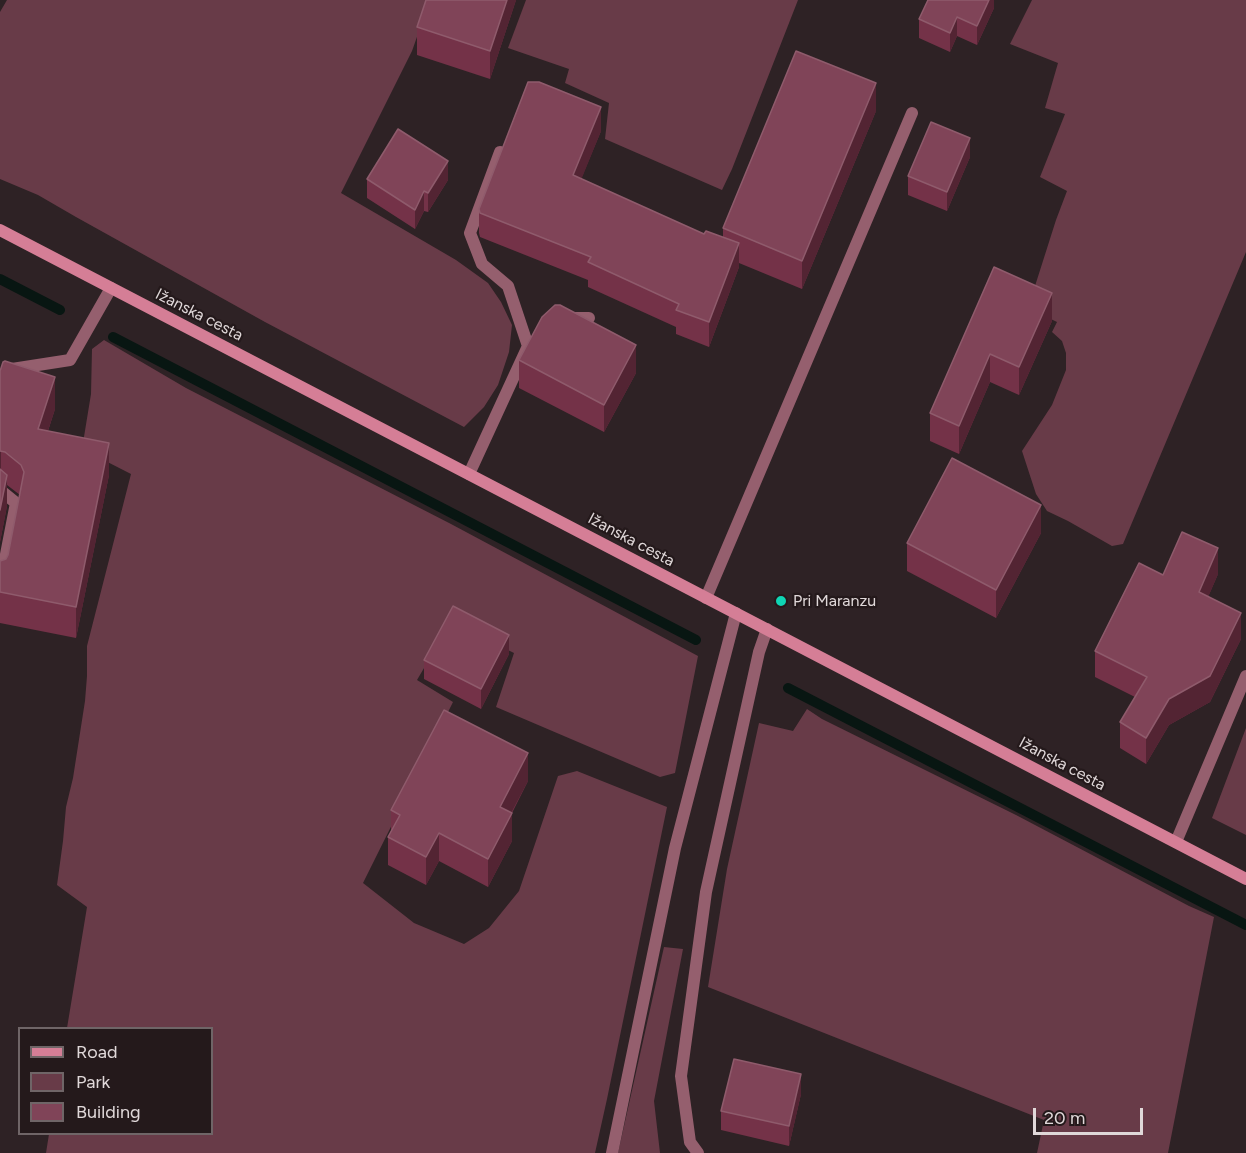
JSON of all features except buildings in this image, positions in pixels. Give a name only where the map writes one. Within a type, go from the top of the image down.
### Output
[{"type":"street","points":[[706,598],[912,113]]},
{"type":"street","points":[[469,474],[532,343],[508,286],[482,264],[470,233],[500,152]]},
{"type":"street","name":"Ižanska cesta","points":[[0,230],[1246,879]]},
{"type":"street","points":[[0,386],[12,369],[70,360],[111,288]]},
{"type":"street","points":[[559,318],[590,318]]},
{"type":"street","points":[[0,490],[16,503],[0,585]]},
{"type":"street","points":[[612,1153],[675,848],[736,613]]},
{"type":"street","points":[[698,1153],[690,1142],[681,1076],[682,1064],[706,892],[766,629]]},
{"type":"street","points":[[1176,842],[1246,676]]},
{"type":"green space","points":[[7,0],[430,0],[412,51],[341,193],[456,260],[488,283],[501,302],[512,325],[509,352],[498,385],[484,407],[464,427],[265,322],[38,195],[0,179],[0,12]]},
{"type":"green space","points":[[526,0],[798,0],[722,190],[605,139],[609,103],[565,83],[569,69],[508,48]]},
{"type":"green space","points":[[1032,0],[1246,0],[1246,252],[1123,544],[1112,546],[1047,511],[1036,494],[1022,451],[1052,405],[1066,370],[1066,353],[1062,341],[1052,332],[1057,322],[1028,308],[1067,191],[1040,177],[1065,114],[1045,108],[1058,63],[1010,44]]},
{"type":"green space","points":[[104,340],[186,388],[451,524],[698,656],[675,773],[660,777],[496,707],[514,653],[451,622],[417,680],[453,702],[363,883],[414,923],[464,944],[489,928],[519,891],[558,776],[577,771],[667,807],[595,1153],[46,1153],[49,1135],[213,1135],[213,1027],[67,1027],[87,907],[57,885],[66,807],[85,701],[87,646],[131,474],[82,449],[91,394],[92,349]]},
{"type":"green space","points":[[807,709],[822,719],[1214,917],[1168,1153],[1037,1153],[1044,1120],[708,987],[727,869],[759,723],[793,731]]},
{"type":"green space","points":[[1246,728],[1246,835],[1212,818]]},
{"type":"green space","points":[[664,947],[683,949],[654,1101],[660,1153],[618,1153]]},
{"type":"waterway","points":[[0,279],[60,310]]},
{"type":"waterway","points":[[113,337],[696,640]]},
{"type":"waterway","points":[[788,688],[1246,925]]},
{"type":"place","name":"Pri Maranzu","points":[[781,601]]}]
